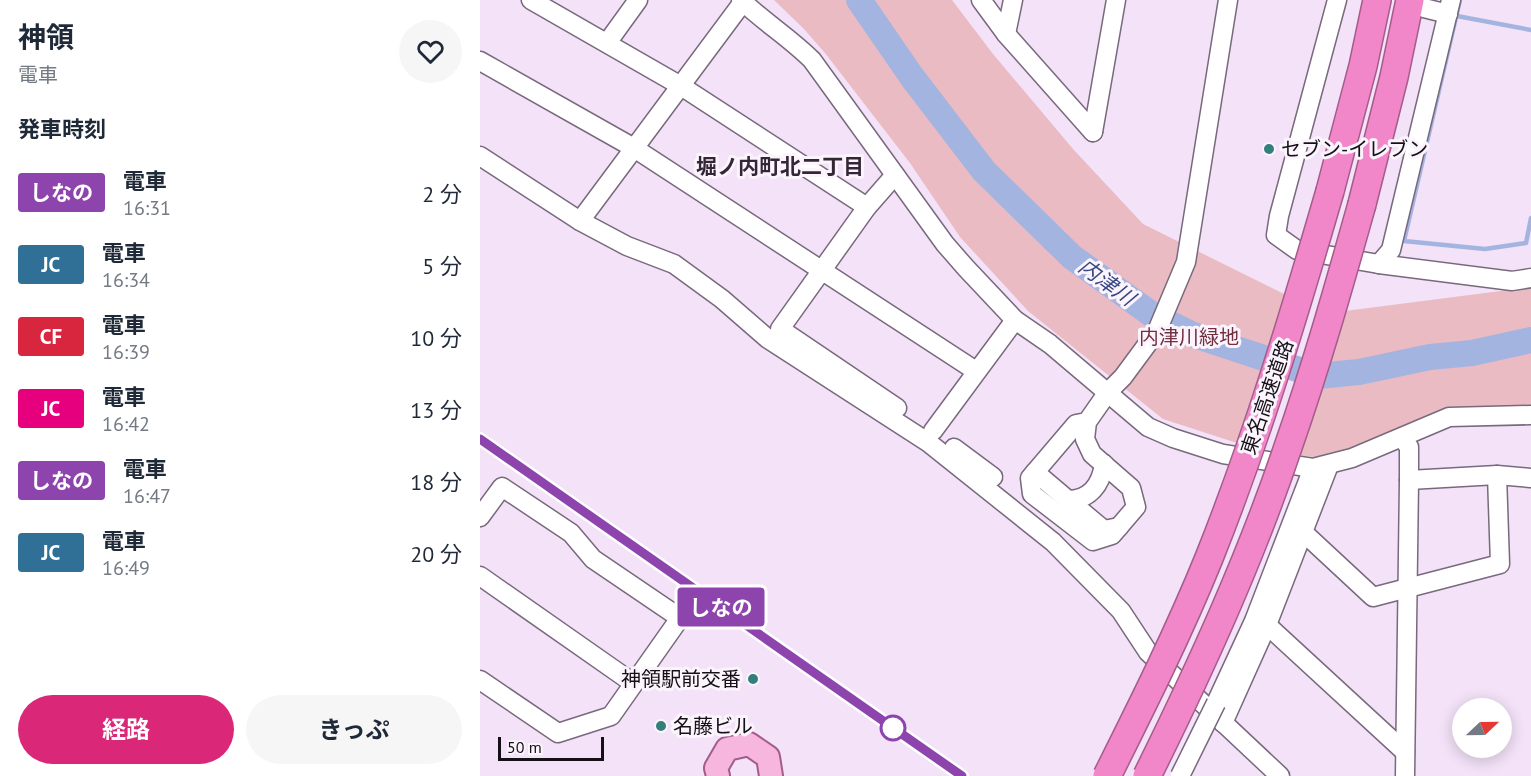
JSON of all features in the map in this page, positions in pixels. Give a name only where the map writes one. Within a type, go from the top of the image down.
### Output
[{"type":"highway","name":"東名高速道路","points":[[1107,776],[1152,686],[1209,558],[1270,389],[1330,191],[1363,66],[1377,0]]},
{"type":"highway","name":"東名高速道路","points":[[1147,776],[1182,705],[1239,576],[1288,449],[1329,320],[1362,204],[1394,76],[1417,4]]},
{"type":"main road","points":[[718,776],[716,768],[728,749],[749,744],[768,757],[771,776]]},
{"type":"street","points":[[607,43],[638,0]]},
{"type":"street","points":[[981,0],[1006,34],[1093,132],[1116,0]]},
{"type":"street","points":[[1006,34],[1013,0]]},
{"type":"street","points":[[1087,422],[1076,424],[1030,478],[1032,494],[1092,541],[1112,535],[1136,507],[1131,488],[1092,454],[1085,439],[1087,422],[1108,392],[1124,377],[1157,331],[1186,262],[1228,0]]},
{"type":"street","points":[[1337,0],[1279,216],[1276,235],[1297,250],[1379,264],[1512,281],[1531,278]]},
{"type":"street","points":[[536,1],[681,86],[867,207]]},
{"type":"street","points":[[580,221],[742,1],[766,23],[796,44],[812,60],[945,244],[1015,320],[1050,344],[1148,427],[1173,438],[1223,454],[1321,467],[1352,458],[1449,417],[1531,415]]},
{"type":"street","points":[[1379,264],[1391,250],[1450,7],[1417,4]]},
{"type":"street","points":[[480,61],[634,148],[976,371]]},
{"type":"street","points":[[480,156],[580,221],[627,246],[674,264],[722,299],[768,339],[929,443],[1053,542],[1121,611],[1148,652],[1280,776]]},
{"type":"street","points":[[895,175],[867,207],[780,329],[933,431],[993,477]]},
{"type":"street","points":[[933,431],[1015,320]]},
{"type":"street","points":[[1402,438],[1408,447],[1409,480],[1405,776]]},
{"type":"street","points":[[1068,501],[1077,500],[1094,490],[1102,475],[1104,464]]},
{"type":"street","points":[[1223,723],[1267,625],[1303,532],[1321,467]]},
{"type":"street","points":[[1180,776],[1254,621],[1321,467]]},
{"type":"street","points":[[1035,472],[1104,530],[1119,527]]},
{"type":"street","points":[[1303,532],[1373,597],[1500,564],[1497,475]]},
{"type":"street","points":[[1409,480],[1497,475],[1531,478]]},
{"type":"street","points":[[480,517],[502,487],[571,533],[593,559],[680,618],[610,716],[558,733],[480,680]]},
{"type":"street","points":[[480,576],[633,683]]},
{"type":"street","points":[[1267,625],[1405,752]]},
{"type":"green space","name":"内津川緑地","points":[[774,0],[952,0],[993,54],[1073,149],[1143,224],[1288,296],[1237,443],[1163,419],[1028,311],[960,237],[910,163],[825,53]]},
{"type":"green space","points":[[1531,287],[1531,406],[1505,406],[1447,412],[1330,459],[1299,455],[1345,311]]},
{"type":"waterway","name":"内津川","points":[[859,0],[912,77],[984,171],[1072,257],[1154,316],[1191,334],[1318,376],[1359,372],[1430,357],[1472,353],[1531,340]]},
{"type":"waterway","points":[[1460,0],[1404,241],[1485,249],[1526,243],[1531,218]]},
{"type":"waterway","points":[[1457,16],[1531,30]]},
{"type":"railway","points":[[480,439],[962,776]]},
{"type":"train","name":"しなの","points":[[480,439],[962,776]]},
{"type":"place","name":"セブン-イレブン","points":[[1269,149]]},
{"type":"place","name":"神領駅前交番","points":[[753,679]]},
{"type":"place","name":"名藤ビル","points":[[661,726]]},
{"type":"district","name":"堀ノ内町北二丁目","points":[[780,166]]}]
